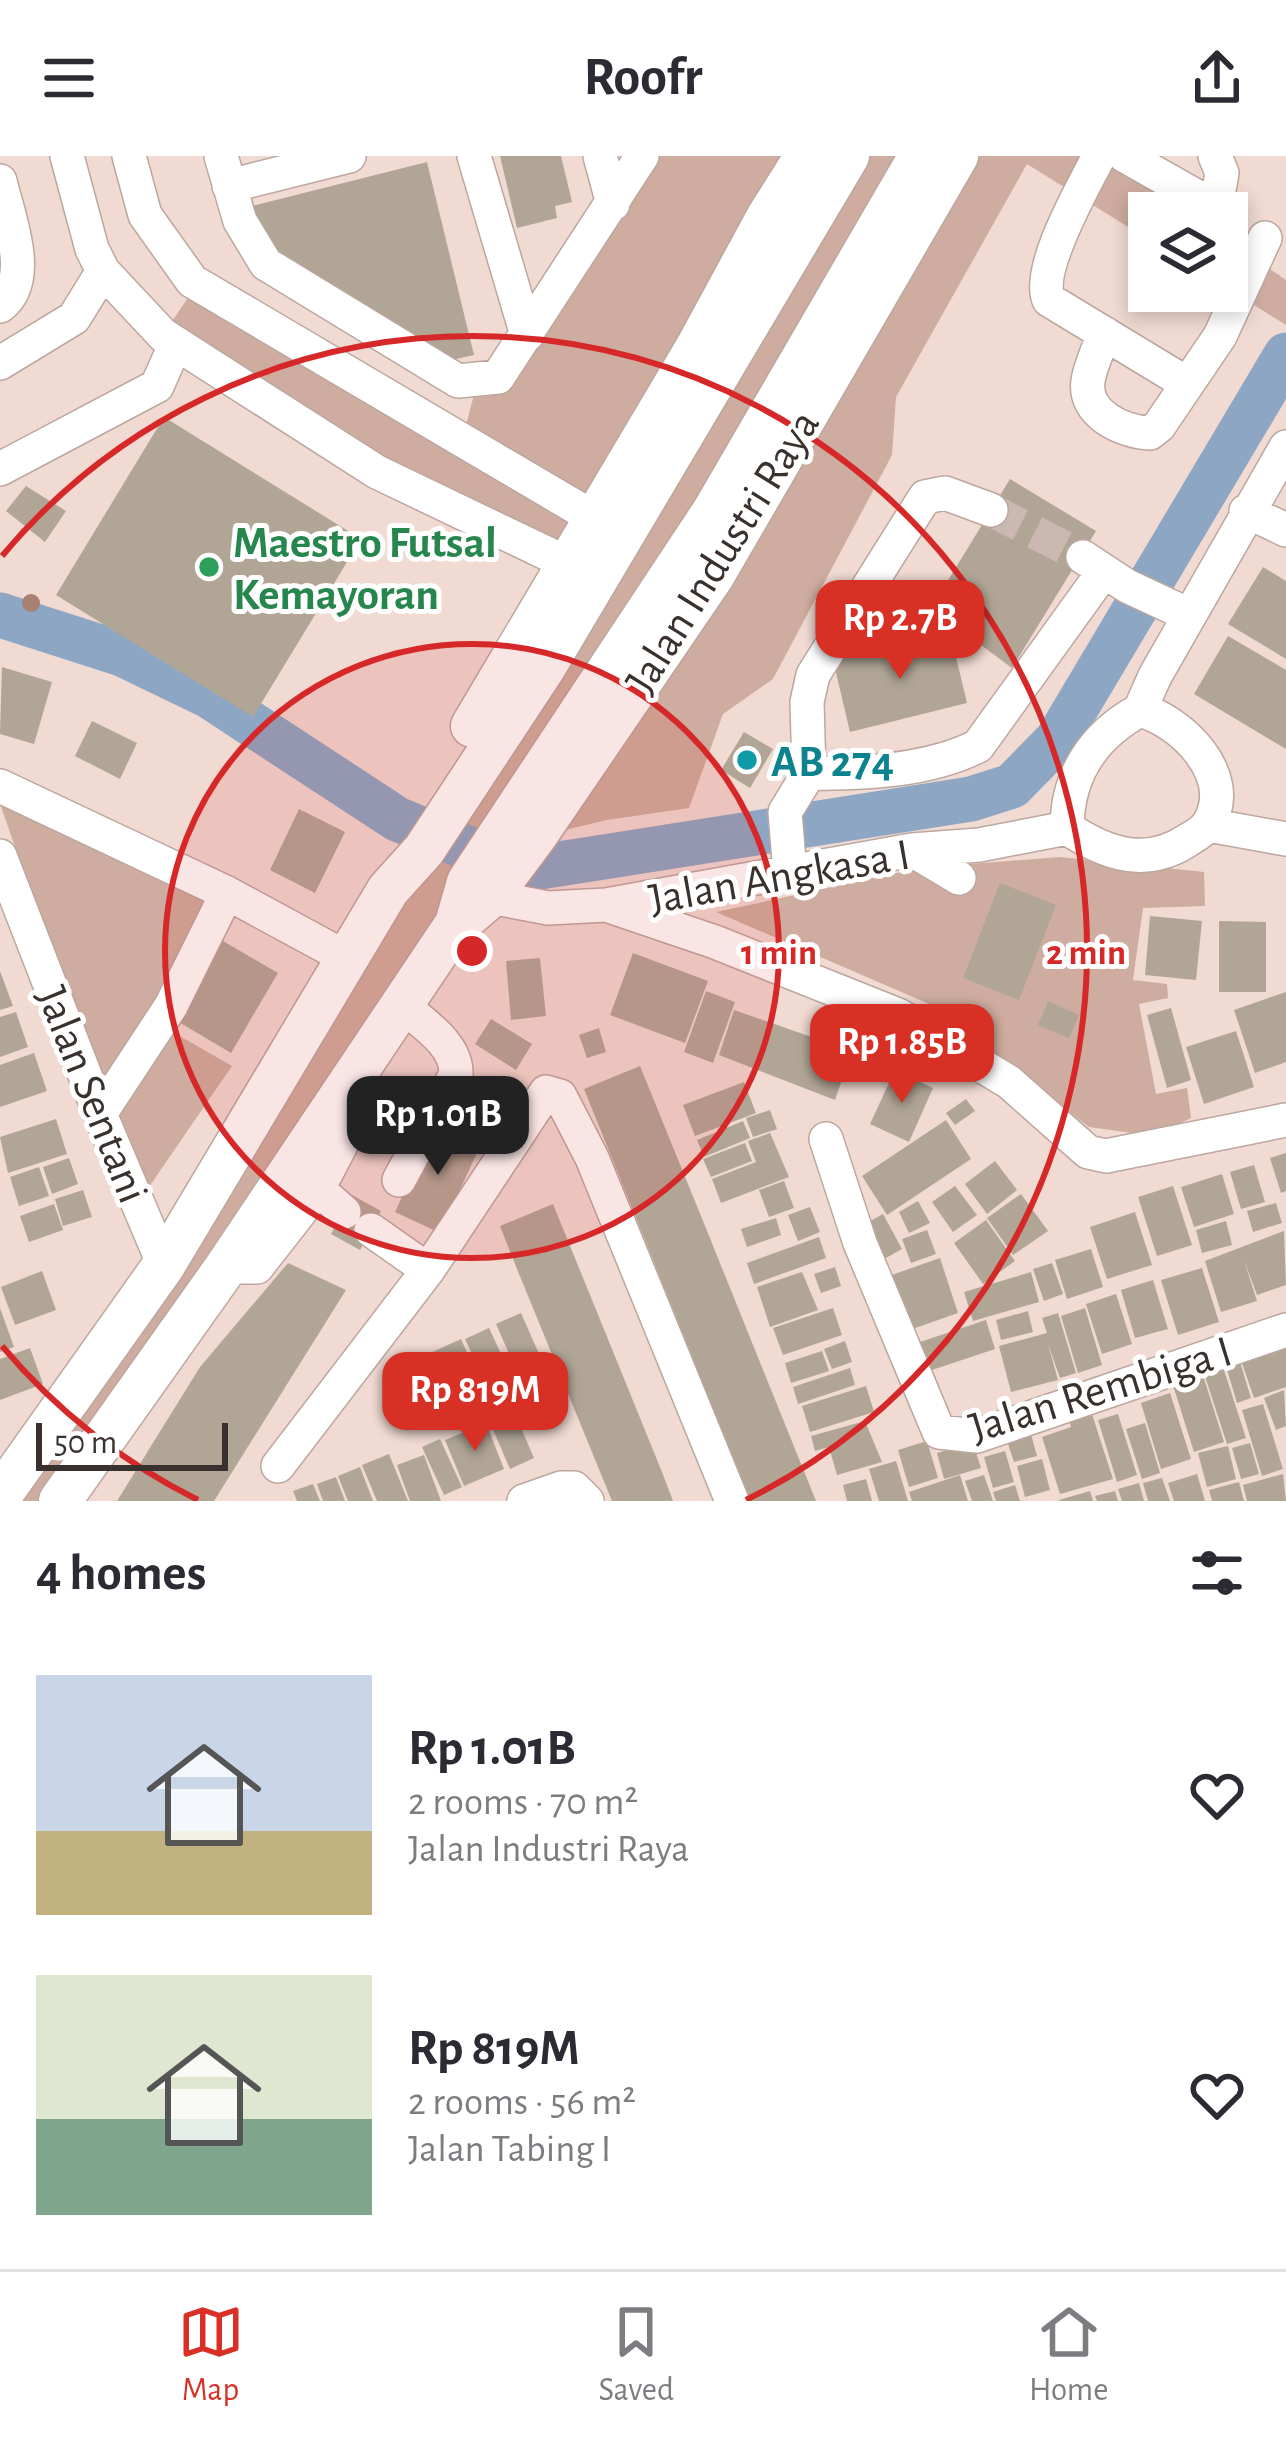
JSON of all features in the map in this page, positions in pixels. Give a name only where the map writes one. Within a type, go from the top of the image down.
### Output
[{"type":"main road","name":"Jalan Industri Raya","points":[[436,804],[544,668],[712,355],[766,218],[806,156]]},
{"type":"main road","name":"Jalan Industri Raya","points":[[0,1496],[164,1265],[388,890],[484,708],[596,519],[848,156]]},
{"type":"main road","name":"Jalan Industri Raya","points":[[60,1501],[226,1267],[455,924],[491,880],[920,156]]},
{"type":"main road","name":"Jalan Industri Raya","points":[[522,828],[713,576],[957,156]]},
{"type":"main road","points":[[713,512],[713,576]]},
{"type":"street","points":[[67,156],[97,260],[148,320],[176,344],[377,472],[569,564]]},
{"type":"street","points":[[129,156],[145,215],[192,281],[596,519]]},
{"type":"street","points":[[349,156],[225,171],[248,239],[266,263],[458,381],[476,382],[499,377],[642,156]]},
{"type":"street","points":[[474,156],[527,335]]},
{"type":"street","points":[[600,156],[613,204]]},
{"type":"street","points":[[1099,156],[1061,233],[1043,284],[1045,292],[1049,300],[1186,383]]},
{"type":"street","points":[[1125,156],[1189,192]]},
{"type":"street","points":[[1215,156],[1222,192]]},
{"type":"street","points":[[0,181],[17,255],[16,285],[7,303],[0,306]]},
{"type":"street","points":[[0,363],[74,318],[97,260],[145,215]]},
{"type":"street","points":[[1104,334],[1087,385],[1091,403],[1104,419],[1150,433],[1220,336],[1275,244],[1248,227]]},
{"type":"street","points":[[148,320],[182,269]]},
{"type":"street","points":[[0,469],[157,386],[176,344]]},
{"type":"street","points":[[455,436],[476,382]]},
{"type":"street","points":[[1140,710],[1172,721],[1207,761],[1215,803],[1208,825],[1168,851],[1128,858],[1067,828],[1071,787],[1091,749],[1117,723],[1140,710],[1175,610],[1286,447]]},
{"type":"street","points":[[787,838],[809,773],[807,702],[813,675],[925,497],[945,493],[991,510]]},
{"type":"street","points":[[1246,511],[1286,530]]},
{"type":"street","points":[[809,773],[946,760],[978,746],[1105,571],[1175,610]]},
{"type":"street","points":[[0,786],[227,892],[346,957]]},
{"type":"street","points":[[1208,825],[1286,839]]},
{"type":"street","name":"Jalan Angkasa I","points":[[491,880],[548,908],[607,905],[787,838],[912,850],[979,845],[1067,828]]},
{"type":"street","points":[[912,850],[959,878]]},
{"type":"street","name":"Jalan Sentani","points":[[0,856],[164,1265]]},
{"type":"street","points":[[100,1114],[172,1006],[227,892]]},
{"type":"street","points":[[607,905],[716,941],[934,1034],[1009,1082],[1088,1152],[1125,1153],[1286,1120]]},
{"type":"street","points":[[399,1180],[456,1074],[456,1063],[437,1036],[402,1005]]},
{"type":"street","points":[[226,1267],[257,1268],[318,1189],[348,1126],[347,1086]]},
{"type":"street","points":[[278,1466],[428,1270],[545,1092],[560,1096],[592,1158],[732,1501]]},
{"type":"street","name":"Jalan Rembiga I","points":[[826,1138],[860,1243],[939,1432],[977,1436],[1286,1330]]},
{"type":"street","points":[[318,1189],[428,1270]]},
{"type":"street","points":[[524,1501],[574,1488],[587,1501]]},
{"type":"shaded area","points":[[647,156],[810,156],[569,564],[165,332],[195,287],[462,441],[477,383]]},
{"type":"shaded area","points":[[847,156],[920,156],[713,512],[60,1501],[0,1501]]},
{"type":"shaded area","points":[[959,156],[1108,156],[1159,192],[1128,192],[1128,227],[1027,164],[896,397],[892,455],[773,679],[723,714],[689,808],[535,837]]},
{"type":"shaded area","points":[[1248,254],[1286,280],[1286,325],[1248,301]]},
{"type":"shaded area","points":[[0,804],[206,900],[148,1018],[232,1066],[140,1200]]},
{"type":"shaded area","points":[[1060,857],[1204,872],[1205,906],[1143,908],[1133,980],[1167,984],[1168,998],[1139,1004],[1156,1094],[1187,1088],[1191,1118],[1154,1136],[1089,1127],[929,1004],[716,912],[920,868]]},
{"type":"building","points":[[500,156],[561,156],[572,202],[555,206],[557,218],[517,228]]},
{"type":"building","points":[[427,162],[474,355],[438,363],[269,254],[252,206]]},
{"type":"building","name":"Maestro Futsal Kemayoran","points":[[164,417],[361,539],[253,717],[56,595]]},
{"type":"building","points":[[1010,479],[1096,531],[1012,668],[931,608]]},
{"type":"building","points":[[26,486],[66,511],[45,542],[6,511]]},
{"type":"building","points":[[1263,567],[1286,581],[1286,659],[1228,624]]},
{"type":"building","points":[[950,632],[967,703],[850,732],[833,660]]},
{"type":"building","points":[[1228,636],[1286,670],[1286,749],[1194,694]]},
{"type":"building","points":[[2,667],[52,682],[34,744],[0,734]]},
{"type":"building","points":[[92,721],[137,743],[120,779],[75,756]]},
{"type":"building","name":"AB 274","points":[[744,732],[773,749],[750,788],[721,770]]},
{"type":"building","points":[[299,809],[345,832],[315,893],[270,870]]},
{"type":"building","points":[[1000,883],[1056,905],[1019,1000],[963,978]]},
{"type":"building","points":[[1150,916],[1202,921],[1196,980],[1145,975]]},
{"type":"building","points":[[1219,921],[1266,922],[1266,992],[1219,992]]},
{"type":"building","points":[[218,938],[278,973],[231,1053],[172,1018]]},
{"type":"building","points":[[633,953],[708,981],[685,1043],[610,1015]]},
{"type":"building","points":[[540,958],[546,1016],[511,1020],[506,961]]},
{"type":"building","points":[[0,971],[13,1006],[0,1010]]},
{"type":"building","points":[[706,991],[735,1002],[713,1063],[684,1052]]},
{"type":"building","points":[[1286,992],[1286,1062],[1255,1073],[1234,1010]]},
{"type":"building","points":[[1048,1001],[1079,1015],[1069,1038],[1038,1025]]},
{"type":"building","points":[[1171,1008],[1191,1080],[1167,1088],[1147,1015]]},
{"type":"building","points":[[734,1010],[852,1051],[835,1100],[719,1055]]},
{"type":"building","points":[[16,1012],[28,1047],[0,1057],[0,1017]]},
{"type":"building","points":[[491,1019],[532,1044],[516,1070],[475,1044]]},
{"type":"building","points":[[599,1028],[606,1052],[587,1058],[579,1035]]},
{"type":"building","points":[[1236,1031],[1254,1087],[1204,1104],[1186,1047]]},
{"type":"building","points":[[34,1053],[47,1091],[0,1107],[0,1065]]},
{"type":"building","points":[[640,1066],[816,1501],[750,1501],[584,1089]]},
{"type":"building","points":[[895,1070],[933,1088],[909,1142],[870,1124]]},
{"type":"building","points":[[464,1072],[496,1089],[479,1122],[447,1105]]},
{"type":"building","points":[[744,1082],[756,1113],[695,1136],[683,1105]]},
{"type":"building","points":[[966,1099],[975,1111],[955,1125],[946,1113]]},
{"type":"building","points":[[770,1110],[777,1129],[753,1137],[746,1118]]},
{"type":"building","points":[[56,1119],[67,1154],[8,1173],[0,1137]]},
{"type":"building","points":[[946,1120],[971,1159],[887,1215],[862,1176]]},
{"type":"building","points":[[743,1121],[750,1138],[704,1157],[697,1140]]},
{"type":"building","points":[[436,1123],[481,1144],[440,1233],[395,1212]]},
{"type":"building","points":[[770,1133],[789,1177],[721,1203],[712,1179],[756,1162],[748,1141]]},
{"type":"building","points":[[745,1143],[752,1161],[711,1177],[703,1159]]},
{"type":"building","points":[[1286,1153],[1286,1191],[1281,1193],[1270,1158]]},
{"type":"building","points":[[69,1158],[78,1184],[52,1194],[43,1167]]},
{"type":"building","points":[[995,1161],[1017,1190],[987,1214],[965,1184]]},
{"type":"building","points":[[1254,1165],[1265,1202],[1241,1209],[1230,1172]]},
{"type":"building","points":[[39,1167],[49,1196],[19,1206],[10,1177]]},
{"type":"building","points":[[1222,1174],[1234,1214],[1194,1227],[1181,1187]]},
{"type":"building","points":[[784,1181],[794,1208],[769,1217],[759,1190]]},
{"type":"building","points":[[955,1186],[977,1215],[953,1232],[932,1202]]},
{"type":"building","points":[[1173,1186],[1192,1245],[1157,1256],[1138,1197]]},
{"type":"building","points":[[83,1190],[92,1217],[63,1226],[55,1199]]},
{"type":"building","points":[[1021,1194],[1048,1231],[1013,1255],[987,1218]]},
{"type":"building","points":[[352,1195],[381,1211],[360,1250],[331,1234]]},
{"type":"building","points":[[918,1201],[930,1223],[909,1233],[899,1212]]},
{"type":"building","points":[[1276,1203],[1282,1223],[1253,1232],[1247,1211]]},
{"type":"building","points":[[54,1204],[63,1230],[29,1242],[20,1216]]},
{"type":"building","points":[[553,1204],[673,1501],[612,1501],[517,1269],[500,1226]]},
{"type":"building","points":[[810,1207],[820,1232],[798,1241],[788,1215]]},
{"type":"building","points":[[1135,1212],[1152,1265],[1107,1279],[1090,1227]]},
{"type":"building","points":[[883,1214],[902,1249],[884,1259],[865,1224]]},
{"type":"building","points":[[776,1218],[781,1235],[747,1247],[741,1229]]},
{"type":"building","points":[[986,1220],[1015,1261],[983,1284],[954,1243]]},
{"type":"building","points":[[1226,1221],[1232,1245],[1202,1253],[1196,1230]]},
{"type":"building","points":[[927,1230],[936,1254],[911,1263],[902,1239]]},
{"type":"building","points":[[1284,1231],[1286,1285],[1257,1295],[1244,1260],[1257,1301],[1221,1312],[1205,1261]]},
{"type":"building","points":[[819,1237],[826,1258],[754,1284],[747,1263]]},
{"type":"building","points":[[1091,1249],[1103,1287],[1067,1299],[1055,1260]]},
{"type":"building","points":[[940,1258],[958,1313],[901,1333],[883,1278]]},
{"type":"building","points":[[288,1263],[346,1290],[214,1501],[117,1501],[200,1367]]},
{"type":"building","points":[[1052,1263],[1063,1294],[1044,1301],[1033,1269]]},
{"type":"building","points":[[835,1267],[841,1286],[821,1293],[814,1274]]},
{"type":"building","points":[[1202,1268],[1219,1322],[1178,1335],[1161,1280]]},
{"type":"building","points":[[42,1271],[56,1310],[15,1325],[1,1287]]},
{"type":"building","points":[[802,1272],[818,1310],[770,1327],[757,1287]]},
{"type":"building","points":[[1031,1272],[1039,1302],[973,1321],[964,1292]]},
{"type":"building","points":[[1153,1280],[1168,1329],[1135,1338],[1121,1290]]},
{"type":"building","points":[[1116,1294],[1132,1344],[1102,1354],[1086,1304]]},
{"type":"building","points":[[0,1308],[14,1347],[0,1352]]},
{"type":"building","points":[[833,1308],[842,1335],[783,1355],[773,1328]]},
{"type":"building","points":[[1085,1308],[1102,1365],[1078,1373],[1061,1316]]},
{"type":"building","points":[[1028,1311],[1033,1332],[1001,1340],[996,1320]]},
{"type":"building","points":[[521,1313],[546,1370],[521,1381],[496,1324]]},
{"type":"building","points":[[1058,1313],[1076,1373],[1060,1378],[1048,1344],[1058,1380],[1011,1392],[999,1346],[1047,1333],[1042,1318]]},
{"type":"building","points":[[986,1320],[995,1349],[920,1374],[911,1345]]},
{"type":"building","points":[[489,1328],[516,1386],[492,1397],[465,1339]]},
{"type":"building","points":[[461,1339],[486,1395],[453,1410],[428,1354]]},
{"type":"building","points":[[845,1341],[852,1362],[832,1369],[824,1349]]},
{"type":"building","points":[[1286,1347],[1286,1387],[1254,1398],[1242,1363]]},
{"type":"building","points":[[30,1348],[43,1384],[0,1400],[0,1359]]},
{"type":"building","points":[[822,1351],[829,1371],[791,1383],[785,1363]]},
{"type":"building","points":[[1237,1352],[1251,1398],[1237,1403],[1223,1356]]},
{"type":"building","points":[[1222,1364],[1246,1438],[1227,1444],[1203,1370]]},
{"type":"building","points":[[850,1368],[855,1385],[798,1404],[793,1387]]},
{"type":"building","points":[[1201,1369],[1224,1442],[1194,1452],[1171,1379]]},
{"type":"building","points":[[866,1386],[874,1412],[810,1432],[802,1406]]},
{"type":"building","points":[[1284,1390],[1286,1426],[1276,1430],[1264,1398]]},
{"type":"building","points":[[1170,1393],[1191,1459],[1161,1469],[1141,1403]]},
{"type":"building","points":[[1263,1404],[1283,1469],[1262,1476],[1242,1410]]},
{"type":"building","points":[[1089,1405],[1113,1479],[1060,1494],[1042,1437],[1071,1427],[1067,1412]]},
{"type":"building","points":[[512,1407],[534,1458],[510,1469],[488,1418]]},
{"type":"building","points":[[1118,1414],[1137,1475],[1117,1482],[1098,1420]]},
{"type":"building","points":[[865,1421],[882,1462],[837,1475],[829,1447],[815,1451],[811,1436]]},
{"type":"building","points":[[486,1423],[504,1469],[464,1486],[445,1440]]},
{"type":"building","points":[[1145,1423],[1160,1473],[1142,1479],[1126,1429]]},
{"type":"building","points":[[1031,1434],[1037,1456],[1014,1462],[1007,1441]]},
{"type":"building","points":[[440,1439],[462,1487],[444,1495],[422,1447]]},
{"type":"building","points":[[927,1441],[938,1478],[909,1487],[898,1450]]},
{"type":"building","points":[[973,1443],[981,1468],[944,1479],[937,1453]]},
{"type":"building","points":[[1250,1443],[1259,1474],[1241,1479],[1232,1448]]},
{"type":"building","points":[[1228,1446],[1236,1479],[1207,1487],[1198,1453]]},
{"type":"building","points":[[1005,1451],[1014,1482],[993,1488],[984,1457]]},
{"type":"building","points":[[389,1454],[408,1501],[377,1501],[362,1465]]},
{"type":"building","points":[[424,1455],[441,1501],[410,1501],[397,1465]]},
{"type":"building","points":[[1042,1459],[1050,1490],[1025,1497],[1017,1466]]},
{"type":"building","points":[[896,1461],[908,1501],[879,1501],[869,1469]]},
{"type":"building","points":[[360,1467],[373,1501],[348,1501],[338,1476]]},
{"type":"building","points":[[1197,1474],[1205,1501],[1174,1501],[1168,1483]]},
{"type":"building","points":[[1283,1474],[1286,1501],[1247,1501],[1243,1485]]},
{"type":"building","points":[[960,1475],[968,1501],[912,1501],[909,1492]]},
{"type":"building","points":[[984,1475],[993,1501],[972,1501],[965,1481]]},
{"type":"building","points":[[336,1477],[345,1501],[323,1501],[317,1484]]},
{"type":"building","points":[[1162,1478],[1170,1501],[1148,1501],[1143,1483]]},
{"type":"building","points":[[866,1479],[872,1501],[847,1501],[843,1485]]},
{"type":"building","points":[[1239,1482],[1244,1501],[1212,1501],[1209,1490]]},
{"type":"building","points":[[1139,1483],[1144,1501],[1122,1501],[1118,1489]]},
{"type":"building","points":[[313,1484],[320,1501],[297,1501],[293,1491]]},
{"type":"building","points":[[1015,1485],[1020,1501],[996,1501],[993,1492]]},
{"type":"building","points":[[1090,1491],[1093,1501],[1059,1501],[1059,1500]]},
{"type":"building","points":[[1115,1491],[1118,1501],[1097,1501],[1095,1496]]},
{"type":"waterway","points":[[0,615],[122,654],[209,696],[397,819],[521,870],[971,799],[1012,786],[1057,740],[1286,355]]},
{"type":"tunnel","points":[[991,510],[1083,557]]},
{"type":"place","name":"Maestro Futsal Kemayoran","points":[[209,567]]},
{"type":"place","name":"AB 274","points":[[747,760]]}]
